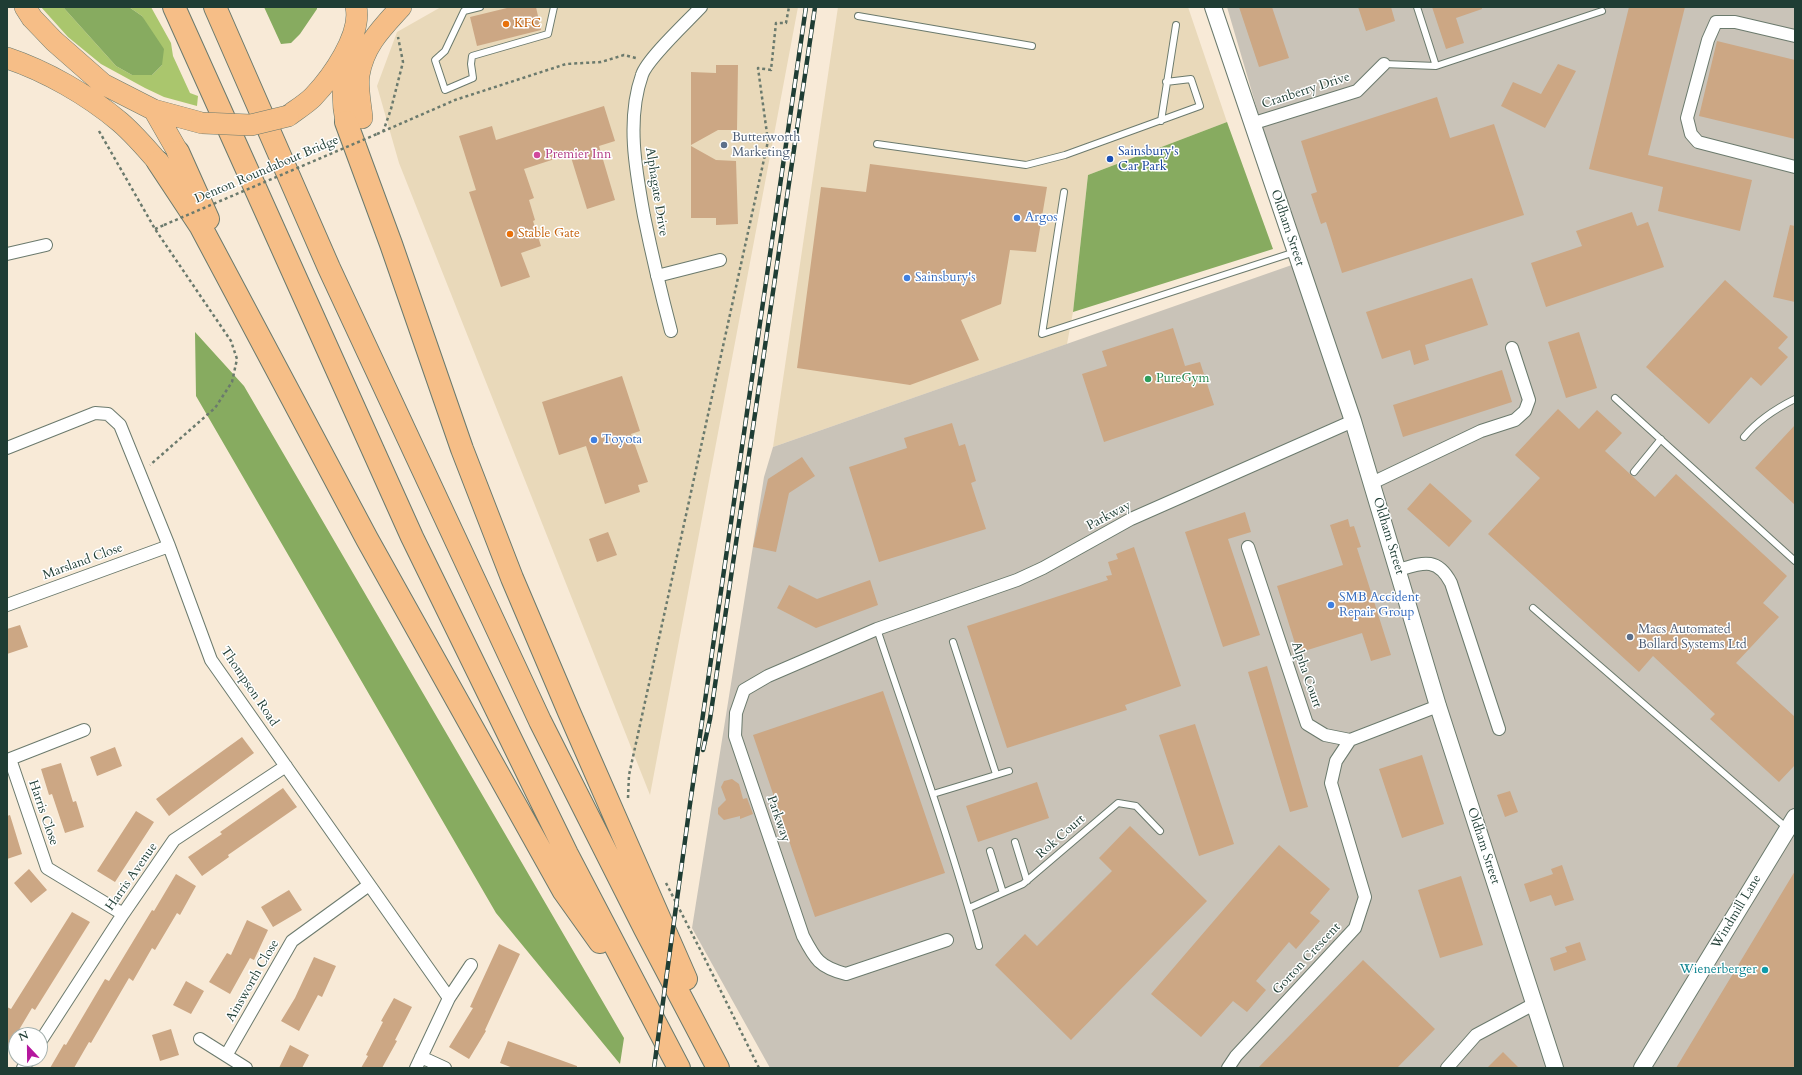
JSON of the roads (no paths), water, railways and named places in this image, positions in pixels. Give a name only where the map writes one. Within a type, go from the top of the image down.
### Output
[{"type":"highway","points":[[25,7],[32,18],[54,41],[103,84]]},
{"type":"highway","points":[[174,7],[412,538],[567,854],[679,1068]]},
{"type":"highway","points":[[215,7],[329,268],[540,721],[645,929],[718,1068]]},
{"type":"highway","points":[[401,7],[381,29],[367,48],[359,75],[354,120],[362,163],[462,449],[512,578],[569,712],[726,1068]]},
{"type":"highway","points":[[354,120],[342,104],[342,85],[349,46],[359,10]]},
{"type":"highway","points":[[7,46],[31,52],[103,84],[154,110],[202,123],[251,125],[288,116],[312,98],[329,77],[349,46]]},
{"type":"highway","points":[[7,58],[53,77],[93,102],[120,122],[158,162],[200,227],[249,316],[367,539],[564,890],[647,1008]]},
{"type":"highway","points":[[154,110],[190,176],[249,316]]},
{"type":"street","name":"Alphagate Drive","points":[[671,331],[657,276],[635,169],[633,146],[636,101],[642,74],[650,60],[701,7]]},
{"type":"street","name":"Oldham Street","points":[[1213,7],[1251,124],[1353,421],[1438,706],[1555,1068]]},
{"type":"street","points":[[1795,36],[1735,22],[1716,22],[1708,40],[1687,118],[1691,134],[1698,142],[1795,167]]},
{"type":"street","name":"Cranberry Drive","points":[[1251,124],[1357,90],[1384,64]]},
{"type":"street","points":[[7,254],[46,245]]},
{"type":"street","points":[[657,276],[720,260]]},
{"type":"street","points":[[1372,483],[1481,430],[1515,420],[1520,416],[1525,411],[1529,400],[1512,348]]},
{"type":"street","name":"Thompson Road","points":[[7,448],[95,413],[108,414],[120,425],[169,546],[211,660],[449,998]]},
{"type":"street","name":"Parkway","points":[[946,940],[846,974],[833,970],[815,958],[802,936],[735,736],[736,713],[744,690],[768,676],[877,629],[1017,580],[1043,568],[1132,519],[1353,421]]},
{"type":"street","name":"Marsland Close","points":[[7,604],[169,546]]},
{"type":"street","name":"Alpha Court","points":[[1248,547],[1307,724],[1325,735],[1350,740]]},
{"type":"street","points":[[1398,570],[1421,563],[1434,564],[1445,571],[1451,583],[1499,729]]},
{"type":"street","points":[[1350,740],[1438,706]]},
{"type":"street","name":"Harris Close","points":[[84,730],[10,759],[47,868],[123,914]]},
{"type":"street","name":"Gorton Crescent","points":[[1228,1068],[1236,1056],[1355,928],[1365,897],[1331,783],[1336,761],[1350,740]]},
{"type":"street","name":"Harris Avenue","points":[[48,1030],[123,914],[174,840],[286,766]]},
{"type":"street","name":"Windmill Lane","points":[[1642,1068],[1791,823]]},
{"type":"street","name":"Ainsworth Close","points":[[227,1054],[292,941],[370,885]]},
{"type":"street","points":[[445,1068],[419,1063],[449,998],[471,965]]},
{"type":"street","points":[[1447,1068],[1476,1035],[1534,1004]]},
{"type":"street","points":[[200,1039],[227,1054],[246,1068]]},
{"type":"lane","points":[[480,7],[464,11],[445,51],[435,60],[445,90],[473,78],[471,64],[472,56],[548,34],[554,7]]},
{"type":"lane","points":[[1417,7],[1436,66]]},
{"type":"lane","points":[[1384,64],[1436,66],[1602,11]]},
{"type":"lane","points":[[858,16],[1032,46]]},
{"type":"lane","points":[[1161,121],[1176,25]]},
{"type":"lane","points":[[877,144],[1026,166],[1065,155],[1200,106],[1191,79],[1166,82]]},
{"type":"lane","points":[[1064,192],[1042,334],[1295,252]]},
{"type":"lane","points":[[1616,398],[1795,561]]},
{"type":"lane","points":[[1744,437],[1755,423],[1795,399]]},
{"type":"lane","points":[[1634,472],[1661,439]]},
{"type":"lane","points":[[1534,608],[1791,823]]},
{"type":"lane","points":[[877,629],[933,794],[978,946]]},
{"type":"lane","points":[[954,642],[996,774]]},
{"type":"lane","points":[[933,794],[1009,771]]},
{"type":"lane","name":"Rok Court","points":[[968,908],[1027,881],[1118,803],[1136,806],[1160,831]]},
{"type":"lane","points":[[1015,842],[1027,881]]},
{"type":"lane","points":[[990,851],[1003,893]]},
{"type":"railway","points":[[654,1068],[690,804],[806,7]]},
{"type":"railway","points":[[703,750],[710,719],[815,7]]},
{"type":"place","name":"KFC","points":[[506,24]]},
{"type":"place","name":"Butterworth Marketing","points":[[724,145]]},
{"type":"place","name":"Premier Inn","points":[[537,155]]},
{"type":"place","name":"Sainsbury's Car Park","points":[[1110,159]]},
{"type":"place","name":"Argos","points":[[1017,218]]},
{"type":"place","name":"Stable Gate","points":[[510,234]]},
{"type":"place","name":"Sainsbury's","points":[[907,278]]},
{"type":"place","name":"PureGym","points":[[1148,379]]},
{"type":"place","name":"Toyota","points":[[594,440]]},
{"type":"place","name":"SMB Accident Repair Group","points":[[1331,605]]},
{"type":"place","name":"Macs Automated Bollard Systems Ltd","points":[[1630,637]]},
{"type":"place","name":"Wienerberger","points":[[1765,970]]}]
